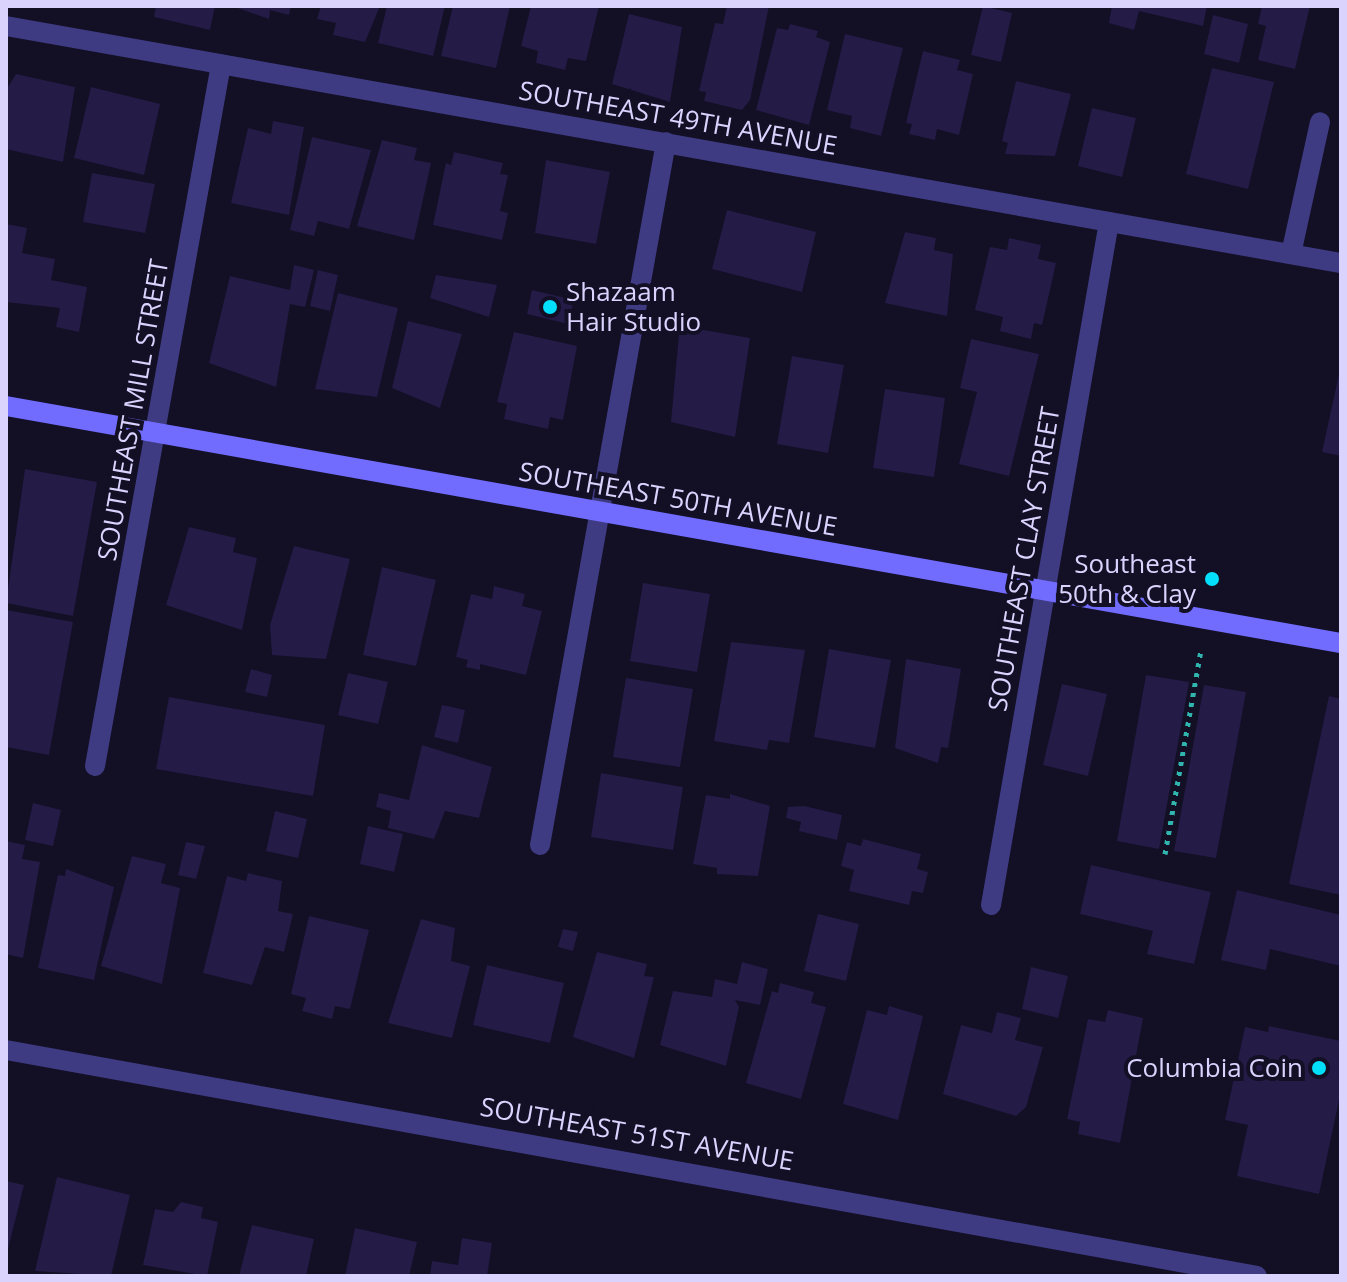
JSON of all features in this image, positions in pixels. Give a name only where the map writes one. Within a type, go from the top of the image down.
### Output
[{"type":"main road","name":"SOUTHEAST 50TH AVENUE","points":[[6,406],[1341,643]]},
{"type":"street","name":"SOUTHEAST 49TH AVENUE","points":[[6,26],[1341,263]]},
{"type":"street","name":"SOUTHEAST MILL STREET","points":[[95,766],[221,64]]},
{"type":"street","points":[[1291,254],[1320,122]]},
{"type":"street","points":[[540,845],[666,142]]},
{"type":"street","name":"SOUTHEAST CLAY STREET","points":[[991,905],[1109,222]]},
{"type":"street","name":"SOUTHEAST 51ST AVENUE","points":[[6,1050],[1257,1276]]},
{"type":"path","points":[[1165,854],[1206,620]]},
{"type":"building","points":[[156,6],[215,6],[210,30],[154,17]]},
{"type":"building","points":[[232,6],[291,6],[289,15],[270,10],[269,19]]},
{"type":"building","points":[[321,6],[380,6],[365,42],[333,35],[336,23],[317,19]]},
{"type":"building","points":[[387,6],[445,6],[433,56],[378,43]]},
{"type":"building","points":[[453,6],[510,6],[496,68],[441,56]]},
{"type":"building","points":[[531,6],[599,6],[586,61],[568,58],[565,70],[536,63],[538,51],[521,46]]},
{"type":"building","points":[[727,6],[769,6],[750,100],[742,110],[704,101],[706,92],[699,91],[715,23],[723,24]]},
{"type":"building","points":[[983,6],[1012,13],[1001,62],[971,55]]},
{"type":"building","points":[[1112,6],[1207,6],[1203,26],[1139,11],[1134,30],[1109,23]]},
{"type":"building","points":[[1262,6],[1310,6],[1295,69],[1258,60],[1266,26],[1258,24]]},
{"type":"building","points":[[629,14],[682,27],[670,102],[612,84]]},
{"type":"building","points":[[1213,15],[1248,24],[1239,63],[1204,54]]},
{"type":"building","points":[[790,24],[818,31],[816,37],[830,42],[809,125],[756,110],[777,28],[788,30]]},
{"type":"building","points":[[845,34],[903,48],[881,136],[850,128],[852,116],[827,110]]},
{"type":"building","points":[[923,51],[960,60],[957,70],[973,74],[959,135],[937,129],[935,140],[909,134],[912,124],[906,123]]},
{"type":"building","points":[[1212,68],[1274,82],[1248,189],[1186,174]]},
{"type":"building","points":[[16,74],[75,87],[63,162],[6,149],[6,90]]},
{"type":"building","points":[[1016,81],[1071,94],[1055,156],[1005,154],[1008,143],[1002,141]]},
{"type":"building","points":[[91,87],[160,104],[144,175],[74,158]]},
{"type":"building","points":[[1092,108],[1136,118],[1122,177],[1078,166]]},
{"type":"building","points":[[273,121],[304,127],[289,215],[231,203],[248,128],[271,134]]},
{"type":"building","points":[[312,137],[371,150],[349,229],[318,221],[314,236],[290,230]]},
{"type":"building","points":[[382,140],[417,148],[414,160],[431,163],[414,240],[357,226]]},
{"type":"building","points":[[454,152],[503,163],[500,174],[508,175],[500,211],[508,213],[502,240],[433,225],[446,163],[451,165]]},
{"type":"building","points":[[546,160],[610,172],[596,244],[535,233]]},
{"type":"building","points":[[92,173],[155,184],[145,233],[83,222]]},
{"type":"building","points":[[727,210],[816,232],[802,292],[712,269]]},
{"type":"building","points":[[6,224],[27,228],[22,253],[55,259],[51,280],[87,287],[79,332],[56,327],[60,308],[6,302]]},
{"type":"building","points":[[905,232],[936,238],[934,250],[953,254],[947,316],[885,303]]},
{"type":"building","points":[[1009,238],[1041,245],[1038,259],[1056,263],[1042,325],[1034,323],[1031,339],[1000,331],[1003,317],[975,310],[990,247],[1007,250]]},
{"type":"building","points":[[294,265],[314,270],[305,307],[290,304],[276,387],[209,363],[230,276],[290,290]]},
{"type":"building","points":[[318,270],[338,275],[330,311],[310,306]]},
{"type":"building","points":[[436,275],[497,285],[489,317],[430,298]]},
{"type":"building","name":"Shazaam Hair Studio","points":[[532,290],[574,300],[568,324],[527,314]]},
{"type":"building","points":[[338,293],[398,308],[377,397],[315,389]]},
{"type":"building","points":[[408,321],[462,334],[440,408],[392,388]]},
{"type":"building","points":[[686,327],[750,338],[735,437],[671,422],[679,334]]},
{"type":"building","points":[[514,332],[577,346],[563,420],[550,417],[548,429],[504,419],[507,404],[497,402]]},
{"type":"building","points":[[971,339],[1039,354],[1009,476],[959,464],[977,392],[960,388]]},
{"type":"building","points":[[792,356],[844,365],[828,453],[777,444]]},
{"type":"building","points":[[1341,365],[1341,456],[1322,452]]},
{"type":"building","points":[[885,389],[945,398],[934,477],[873,468]]},
{"type":"building","points":[[25,469],[97,482],[73,616],[6,603]]},
{"type":"building","points":[[189,527],[236,538],[233,552],[257,558],[242,630],[166,605]]},
{"type":"building","points":[[294,546],[350,559],[326,659],[272,655],[270,625]]},
{"type":"building","points":[[382,567],[436,580],[416,666],[363,655]]},
{"type":"building","points":[[643,583],[710,594],[697,672],[630,661]]},
{"type":"building","points":[[494,586],[525,594],[522,606],[542,611],[526,675],[480,664],[480,670],[466,667],[468,660],[456,657],[471,594],[492,599]]},
{"type":"building","points":[[6,610],[73,622],[49,755],[6,747]]},
{"type":"building","points":[[731,642],[805,650],[789,743],[769,740],[767,750],[714,741]]},
{"type":"building","points":[[829,649],[891,660],[875,748],[814,737]]},
{"type":"building","points":[[906,659],[961,669],[948,748],[941,747],[938,763],[895,748]]},
{"type":"building","points":[[251,669],[272,675],[267,697],[245,692]]},
{"type":"building","points":[[348,673],[388,682],[378,724],[338,715]]},
{"type":"building","points":[[1146,675],[1189,682],[1159,849],[1117,841]]},
{"type":"building","points":[[626,678],[693,689],[680,767],[613,757]]},
{"type":"building","points":[[1062,684],[1107,694],[1088,776],[1043,765]]},
{"type":"building","points":[[1204,685],[1246,692],[1216,858],[1174,851]]},
{"type":"building","points":[[1329,696],[1341,699],[1341,895],[1289,884]]},
{"type":"building","points":[[169,697],[325,725],[313,796],[156,769]]},
{"type":"building","points":[[442,705],[465,710],[458,743],[434,737]]},
{"type":"building","points":[[422,745],[492,767],[479,818],[445,811],[434,839],[388,828],[391,811],[376,807],[379,793],[409,800]]},
{"type":"building","points":[[601,773],[683,787],[673,850],[591,837]]},
{"type":"building","points":[[730,794],[770,806],[758,876],[717,874],[717,868],[693,864],[706,795],[730,799]]},
{"type":"building","points":[[33,803],[61,810],[53,846],[25,840]]},
{"type":"building","points":[[804,806],[842,815],[837,840],[799,831],[801,822],[786,818],[788,807]]},
{"type":"building","points":[[275,811],[307,819],[298,858],[266,851]]},
{"type":"building","points":[[368,826],[403,834],[394,872],[360,864]]},
{"type":"building","points":[[863,839],[921,854],[917,869],[928,872],[923,893],[912,891],[909,905],[849,891],[854,870],[841,866],[847,842],[861,846]]},
{"type":"building","points":[[6,841],[25,845],[22,859],[40,862],[23,958],[6,954]]},
{"type":"building","points":[[186,842],[205,846],[196,879],[178,875]]},
{"type":"building","points":[[132,856],[166,864],[161,883],[180,888],[162,984],[101,966]]},
{"type":"building","points":[[1091,865],[1211,892],[1194,964],[1147,954],[1153,931],[1080,914]]},
{"type":"building","points":[[66,869],[114,887],[94,980],[38,968],[58,875],[65,876]]},
{"type":"building","points":[[248,873],[282,881],[278,911],[293,914],[284,952],[265,947],[252,985],[203,973],[227,876],[246,881]]},
{"type":"building","points":[[1237,890],[1341,915],[1341,966],[1270,949],[1266,970],[1221,960]]},
{"type":"building","points":[[818,914],[859,924],[846,981],[804,971]]},
{"type":"building","points":[[309,916],[369,930],[350,1009],[335,1006],[332,1019],[302,1011],[306,998],[291,994]]},
{"type":"building","points":[[421,919],[455,928],[451,961],[470,966],[452,1038],[388,1023]]},
{"type":"building","points":[[563,929],[578,932],[573,951],[558,947]]},
{"type":"building","points":[[597,952],[647,964],[644,976],[654,977],[634,1058],[573,1037]]},
{"type":"building","points":[[742,962],[768,969],[760,1005],[735,1000],[739,1007],[726,1066],[660,1045],[673,991],[712,997],[715,979],[737,984]]},
{"type":"building","points":[[487,965],[564,983],[550,1043],[473,1025]]},
{"type":"building","points":[[1031,967],[1068,976],[1058,1018],[1022,1009]]},
{"type":"building","points":[[780,983],[814,992],[811,1003],[826,1007],[801,1099],[746,1083],[772,991],[778,993]]},
{"type":"building","points":[[889,1006],[923,1016],[898,1120],[843,1104],[867,1010],[887,1015]]},
{"type":"building","points":[[1108,1010],[1143,1018],[1120,1143],[1078,1134],[1080,1122],[1067,1119],[1088,1019],[1105,1022]]},
{"type":"building","points":[[997,1012],[1021,1018],[1015,1040],[1043,1047],[1026,1107],[1016,1116],[943,1094],[961,1025],[992,1033]]},
{"type":"building","points":[[1269,1026],[1341,1041],[1341,1091],[1319,1194],[1237,1176],[1248,1125],[1225,1120],[1245,1027],[1268,1032]]},
{"type":"building","points":[[57,1177],[130,1195],[111,1276],[35,1271]]},
{"type":"building","points":[[6,1181],[24,1185],[7,1253],[6,1253]]},
{"type":"building","points":[[181,1202],[203,1207],[201,1218],[218,1222],[207,1276],[143,1265],[155,1209],[173,1212]]},
{"type":"building","points":[[252,1225],[314,1239],[306,1276],[239,1276]]},
{"type":"building","points":[[355,1228],[417,1242],[409,1276],[345,1276]]},
{"type":"building","points":[[462,1238],[492,1243],[487,1276],[430,1276],[432,1261],[458,1265]]},
{"type":"place","name":"Shazaam Hair Studio","points":[[550,307]]},
{"type":"place","name":"Southeast 50th & Clay","points":[[1212,579]]},
{"type":"place","name":"Columbia Coin","points":[[1319,1068]]}]
